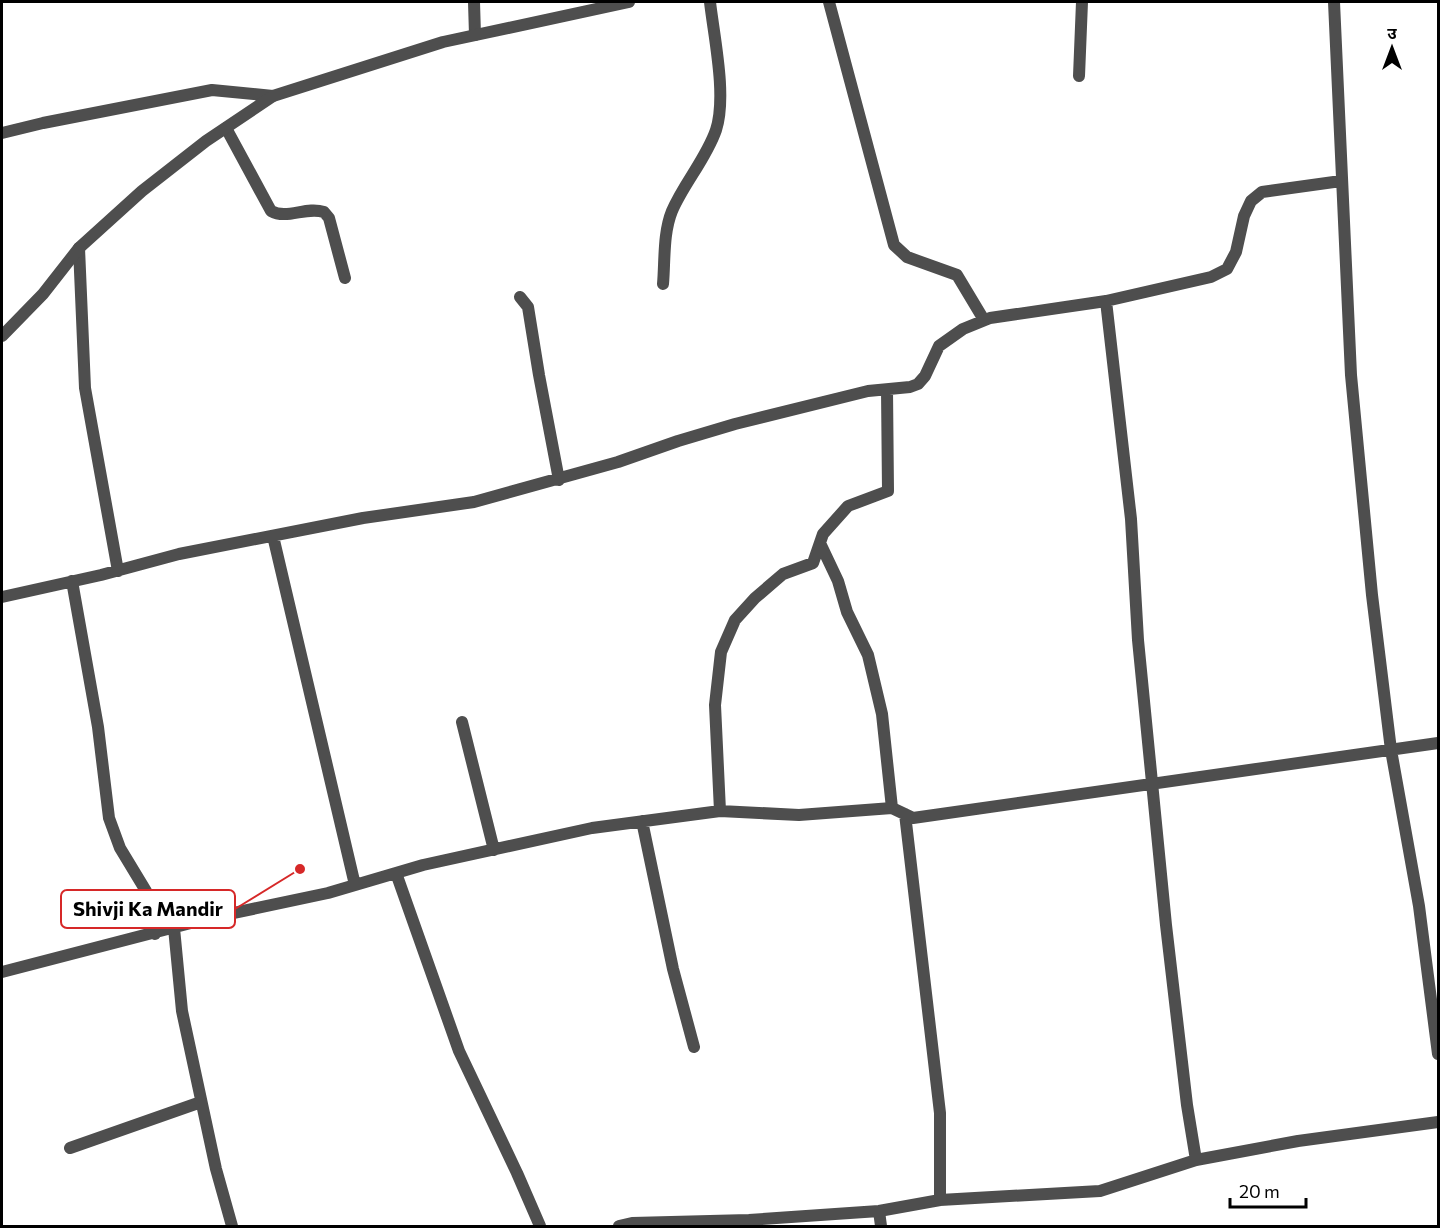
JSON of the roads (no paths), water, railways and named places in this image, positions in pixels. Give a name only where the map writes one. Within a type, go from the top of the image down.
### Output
[{"type":"street","points":[[474,2],[475,35]]},
{"type":"street","points":[[2,336],[43,294],[79,248],[142,191],[273,96],[443,42],[629,2]]},
{"type":"street","points":[[663,284],[667,231],[672,212],[705,153],[716,130],[719,114],[720,94],[710,2]]},
{"type":"street","points":[[829,2],[894,245],[907,256],[957,275],[984,320]]},
{"type":"street","points":[[1079,76],[1082,2]]},
{"type":"street","points":[[1334,2],[1351,375],[1372,596],[1391,750],[1419,906],[1438,1054]]},
{"type":"street","points":[[2,133],[212,90],[273,96]]},
{"type":"street","points":[[226,128],[271,211],[278,215],[308,209],[324,212],[329,218],[345,278]]},
{"type":"street","points":[[2,597],[118,571],[179,554],[363,518],[474,502],[559,480],[735,424],[868,391],[910,387],[918,384],[925,376],[939,346],[963,329],[984,320],[1106,301],[1211,278],[1227,268],[1236,252],[1244,216],[1251,201],[1262,192],[1341,181]]},
{"type":"street","points":[[79,248],[85,388],[118,571]]},
{"type":"street","points":[[519,297],[528,308],[559,480]]},
{"type":"street","points":[[1106,301],[1131,519],[1138,640],[1166,925],[1187,1105],[1196,1160]]},
{"type":"street","points":[[720,811],[715,705],[721,652],[735,620],[742,613],[783,574],[813,563],[823,534],[848,506],[888,491],[887,390]]},
{"type":"street","points":[[273,536],[355,885]]},
{"type":"street","points":[[820,543],[838,581],[847,612],[868,655],[882,714],[892,808]]},
{"type":"street","points":[[72,581],[98,727],[109,818],[120,848],[146,891],[155,934]]},
{"type":"street","points":[[462,722],[494,850]]},
{"type":"street","points":[[2,972],[210,918],[328,893],[423,865],[592,828],[720,811],[799,815],[892,808],[913,818],[1438,743]]},
{"type":"street","points":[[905,814],[940,1113],[940,1200]]},
{"type":"street","points":[[642,821],[673,969],[694,1047]]},
{"type":"street","points":[[396,873],[459,1051],[540,1227]]},
{"type":"street","points":[[174,928],[182,1011],[201,1102],[232,1227]]},
{"type":"street","points":[[70,1148],[201,1102]]},
{"type":"street","points":[[619,1227],[632,1223],[703,1224],[879,1210],[940,1200],[1100,1191],[1196,1160],[1298,1141],[1438,1122]]},
{"type":"street","points":[[879,1210],[881,1227]]},
{"type":"place","name":"Shivji Ka Mandir","points":[[300,869]]}]
